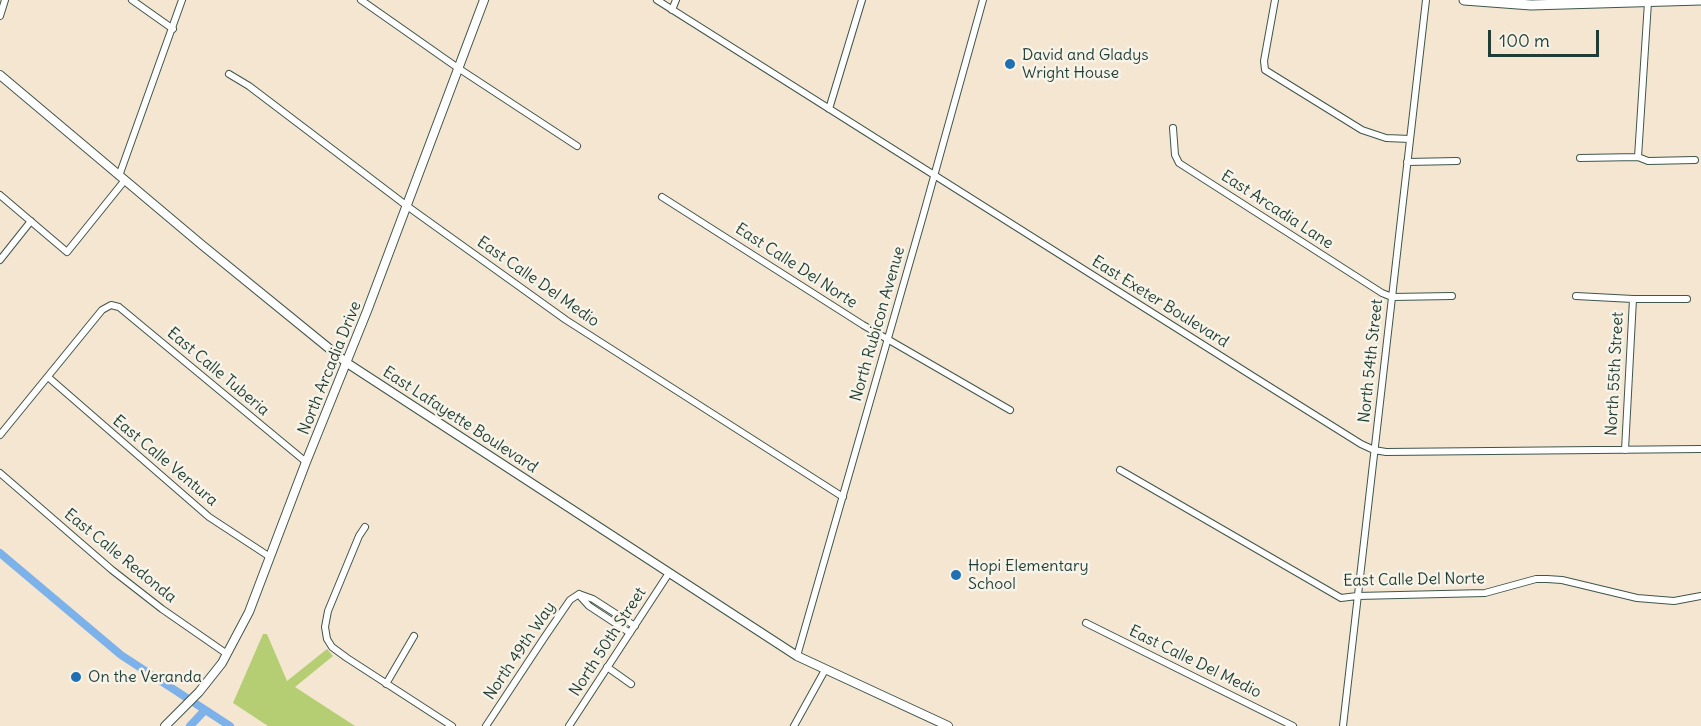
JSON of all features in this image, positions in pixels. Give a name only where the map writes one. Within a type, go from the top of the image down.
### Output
[{"type":"main road","points":[[1464,0],[1518,5],[1701,0]]},
{"type":"street","points":[[0,16],[5,0]]},
{"type":"street","points":[[132,0],[173,29]]},
{"type":"street","points":[[0,195],[67,252],[122,178],[182,0]]},
{"type":"street","points":[[361,0],[458,68],[577,146]]},
{"type":"street","name":"North Arcadia Drive","points":[[165,726],[196,695],[227,654],[249,612],[306,462],[347,363],[484,0]]},
{"type":"street","name":"East Exeter Boulevard","points":[[657,0],[1322,420],[1374,450],[1386,452],[1701,449]]},
{"type":"street","points":[[672,10],[676,0]]},
{"type":"street","points":[[829,109],[862,0]]},
{"type":"street","name":"North Rubicon Avenue","points":[[796,656],[843,497],[982,0]]},
{"type":"street","points":[[1275,0],[1263,67],[1362,130],[1386,138],[1410,139]]},
{"type":"street","name":"North 54th Street","points":[[1343,726],[1426,0]]},
{"type":"street","points":[[1638,157],[1648,2]]},
{"type":"street","name":"East Calle Del Medio","points":[[229,74],[249,86],[407,206],[566,320],[843,497]]},
{"type":"street","name":"East Lafayette Boulevard","points":[[0,75],[347,363],[796,656],[948,726]]},
{"type":"street","name":"East Arcadia Lane","points":[[1173,128],[1175,155],[1179,164],[1382,293],[1392,297]]},
{"type":"street","points":[[1580,158],[1638,157],[1648,160],[1695,160]]},
{"type":"street","points":[[1407,162],[1457,161]]},
{"type":"street","name":"East Calle Del Norte","points":[[662,197],[886,340],[1010,410]]},
{"type":"street","points":[[0,260],[31,221]]},
{"type":"street","points":[[1392,297],[1452,296]]},
{"type":"street","points":[[1576,296],[1687,299]]},
{"type":"street","name":"North 55th Street","points":[[1625,450],[1633,299]]},
{"type":"street","name":"East Calle Tuberia","points":[[48,377],[102,310],[111,305],[119,307],[306,462]]},
{"type":"street","points":[[0,435],[48,377]]},
{"type":"street","name":"East Calle Ventura","points":[[48,377],[210,518],[270,557]]},
{"type":"street","name":"East Calle Del Norte","points":[[1120,470],[1341,598],[1485,593],[1536,579],[1562,580],[1637,598],[1674,601],[1701,597]]},
{"type":"street","name":"East Calle Redonda","points":[[0,473],[112,570],[162,609],[227,654]]},
{"type":"street","points":[[365,527],[359,536],[328,611],[325,627],[327,639],[340,652],[452,726]]},
{"type":"street","name":"North 50th Street","points":[[569,726],[669,573]]},
{"type":"street","points":[[579,594],[593,599],[635,626]]},
{"type":"street","points":[[579,594],[589,606],[630,633]]},
{"type":"street","name":"North 49th Way","points":[[486,726],[570,600],[579,594]]},
{"type":"street","points":[[606,617],[610,610]]},
{"type":"street","name":"East Calle Del Medio","points":[[1086,623],[1293,726]]},
{"type":"street","points":[[386,684],[414,636]]},
{"type":"street","points":[[607,668],[631,684]]},
{"type":"street","points":[[794,726],[825,670]]},
{"type":"green space","points":[[263,634],[267,634],[287,681],[327,649],[333,656],[295,687],[355,726],[268,726],[233,703]]},
{"type":"waterway","points":[[0,553],[121,655],[230,726]]},
{"type":"waterway","points":[[190,726],[205,710]]},
{"type":"place","name":"David and Gladys Wright House","points":[[1010,64]]},
{"type":"place","name":"Hopi Elementary School","points":[[956,575]]},
{"type":"place","name":"On the Veranda","points":[[76,677]]}]
